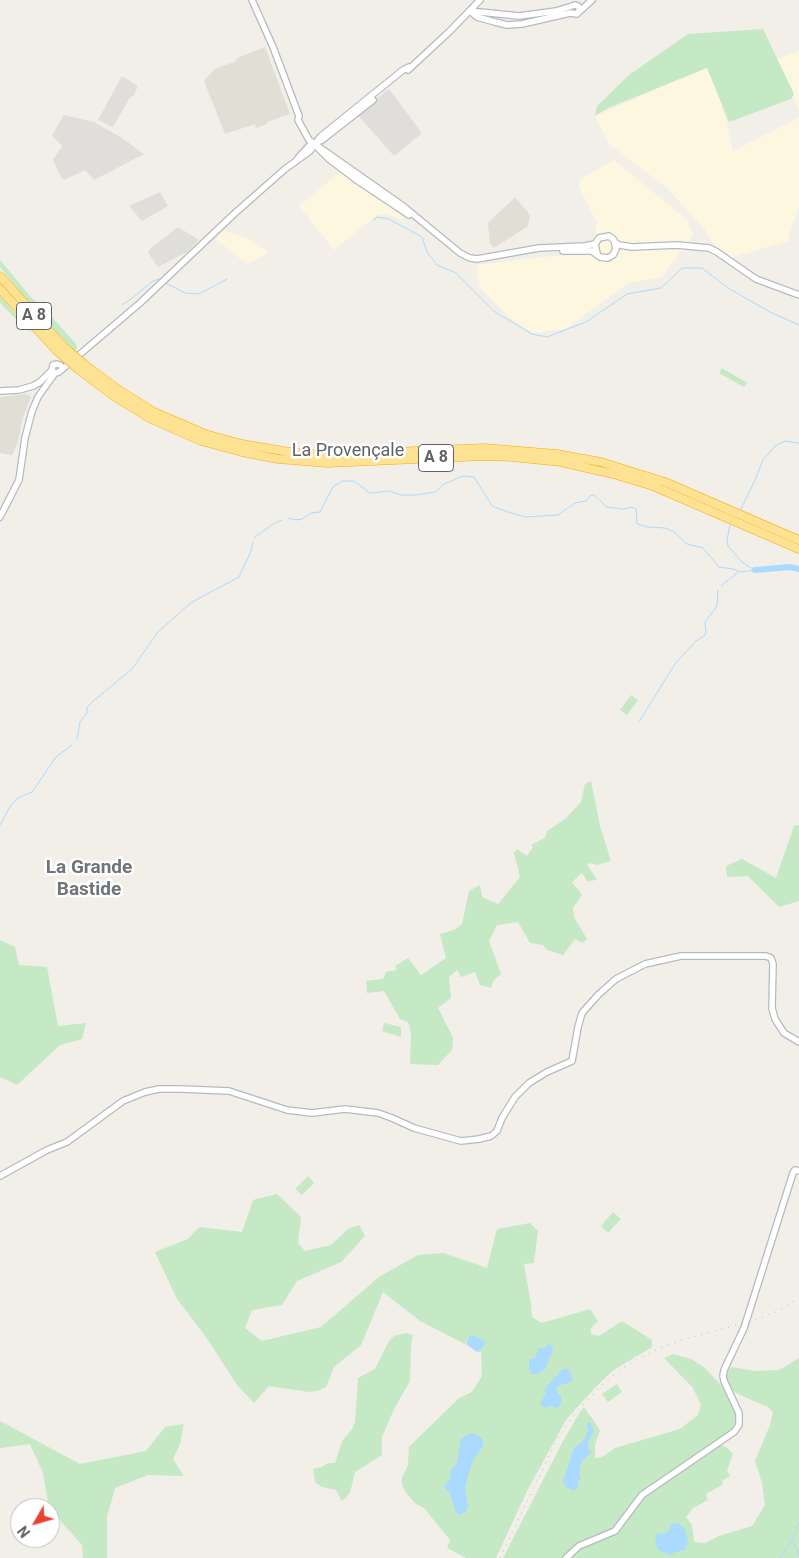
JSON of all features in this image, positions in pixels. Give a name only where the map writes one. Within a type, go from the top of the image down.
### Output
[{"type":"highway","name":"La Provençale","points":[[0,274],[4,286],[59,348],[115,397],[151,419],[201,441],[278,459],[327,463],[484,456],[561,462],[613,474],[653,486],[799,549]]},
{"type":"highway","name":"La Provençale","points":[[81,367],[154,412],[205,434],[242,444],[267,450],[309,454],[369,454],[484,448],[564,455],[609,464],[665,482],[799,540]]},
{"type":"main road","points":[[252,0],[299,116],[306,142],[304,154]]},
{"type":"main road","points":[[575,9],[584,0]]},
{"type":"main road","points":[[470,10],[477,17],[507,25],[522,24],[575,9],[592,0]]},
{"type":"main road","points":[[0,392],[19,390],[32,386],[57,369],[154,288],[234,214],[326,134],[398,79],[409,67],[440,41],[479,1]]},
{"type":"main road","points":[[479,1],[479,6],[486,12]]},
{"type":"main road","points":[[470,10],[519,16],[552,15]]},
{"type":"main road","points":[[492,21],[494,14]]},
{"type":"main road","points":[[299,116],[319,150],[426,225],[460,253],[470,258],[484,258],[539,248],[595,244]]},
{"type":"main road","points":[[303,130],[309,140],[315,144]]},
{"type":"main road","points":[[309,135],[326,134]]},
{"type":"main road","points":[[326,134],[327,145],[333,159]]},
{"type":"main road","points":[[304,154],[315,154],[333,159]]},
{"type":"main road","points":[[596,253],[595,244],[599,238],[605,236],[612,238],[619,245],[632,247],[677,245],[710,248],[756,279],[799,295]]},
{"type":"main road","points":[[615,252],[616,243]]},
{"type":"main road","points":[[531,250],[588,250],[600,257],[608,258],[615,252],[632,247]]},
{"type":"main road","points":[[0,517],[19,480],[25,438],[32,411],[38,397],[57,369]]},
{"type":"main road","points":[[0,1176],[47,1150],[67,1142],[123,1101],[145,1092],[160,1089],[230,1091],[287,1110],[312,1113],[345,1109],[378,1113],[425,1132],[461,1141],[479,1139],[494,1134],[497,1131],[508,1107],[529,1083],[547,1072],[572,1061],[582,1013],[616,979],[645,964],[681,956],[766,956],[772,958],[772,1008],[775,1018],[784,1033],[799,1042]]},
{"type":"main road","points":[[566,1558],[580,1546],[615,1531],[642,1495],[734,1432],[739,1425],[739,1413],[724,1381],[724,1370],[744,1328],[796,1174]]},
{"type":"shaded area","points":[[265,47],[290,114],[256,128],[255,124],[225,134],[204,81],[215,69]]},
{"type":"shaded area","points":[[799,51],[799,111],[775,60]]},
{"type":"shaded area","points":[[708,64],[726,119],[733,151],[799,118],[799,207],[788,241],[730,258],[712,242],[704,228],[667,188],[609,144],[595,116]]},
{"type":"shaded area","points":[[122,76],[138,86],[113,127],[98,120]]},
{"type":"shaded area","points":[[389,89],[422,133],[394,156],[357,114]]},
{"type":"shaded area","points":[[64,115],[94,122],[122,138],[144,154],[94,180],[85,170],[64,180],[53,160],[62,146],[52,135]]},
{"type":"shaded area","points":[[614,160],[687,220],[693,235],[662,277],[629,283],[565,329],[532,333],[508,316],[479,286],[476,265],[553,256],[590,255],[597,223],[579,187],[581,179]]},
{"type":"shaded area","points":[[340,172],[403,216],[402,220],[385,214],[376,216],[334,250],[299,206]]},
{"type":"shaded area","points":[[160,192],[168,206],[142,221],[129,206]]},
{"type":"shaded area","points":[[515,197],[530,215],[528,226],[494,248],[490,243],[488,223]]},
{"type":"shaded area","points":[[178,227],[199,240],[187,252],[158,267],[148,253],[150,249]]},
{"type":"shaded area","points":[[223,230],[251,240],[269,253],[247,264],[216,239]]},
{"type":"shaded area","points":[[27,394],[31,397],[22,421],[14,452],[12,455],[0,453],[0,397]]},
{"type":"green space","points":[[763,29],[794,94],[791,99],[729,122],[707,68],[608,108],[595,116],[597,106],[629,75],[688,34]]},
{"type":"green space","points":[[0,260],[30,296],[76,344],[76,352],[33,308],[0,267]]},
{"type":"green space","points":[[0,296],[33,333],[23,326],[0,303]]},
{"type":"green space","points":[[722,368],[747,383],[744,387],[719,373]]},
{"type":"green space","points":[[631,695],[638,700],[627,715],[620,710]]},
{"type":"green space","points":[[591,781],[600,826],[611,861],[597,865],[591,863],[587,865],[597,880],[587,881],[582,873],[572,882],[582,895],[573,908],[574,917],[587,939],[582,943],[575,939],[563,955],[547,950],[543,945],[530,943],[518,922],[497,925],[489,941],[501,974],[493,981],[491,988],[480,985],[475,972],[461,977],[457,970],[449,977],[451,998],[438,1008],[453,1038],[452,1050],[438,1065],[410,1064],[411,1033],[408,1022],[400,1019],[384,991],[367,993],[366,981],[383,979],[386,972],[397,970],[395,966],[408,958],[421,975],[446,958],[440,934],[454,930],[462,924],[469,891],[480,885],[482,897],[498,904],[520,877],[514,853],[517,849],[527,856],[533,847],[531,845],[545,838],[547,831],[565,819],[581,802],[585,784]]},
{"type":"green space","points":[[799,825],[799,901],[779,907],[748,876],[727,877],[726,866],[742,859],[776,878],[794,826]]},
{"type":"green space","points":[[0,940],[15,947],[19,965],[47,967],[58,1026],[86,1023],[82,1039],[60,1045],[17,1085],[0,1077]]},
{"type":"green space","points":[[384,1023],[401,1027],[401,1037],[382,1031]]},
{"type":"green space","points":[[308,1176],[314,1183],[302,1195],[295,1189]]},
{"type":"green space","points":[[277,1194],[301,1217],[298,1243],[305,1251],[331,1245],[348,1229],[359,1225],[365,1236],[341,1262],[297,1281],[282,1305],[252,1310],[245,1328],[262,1341],[321,1327],[379,1277],[418,1255],[444,1253],[487,1268],[497,1229],[530,1223],[538,1231],[534,1263],[524,1264],[532,1317],[542,1323],[590,1309],[598,1321],[591,1328],[591,1334],[599,1336],[622,1321],[652,1340],[652,1347],[612,1371],[566,1420],[527,1491],[496,1558],[466,1558],[449,1549],[447,1547],[450,1540],[424,1508],[416,1504],[406,1493],[402,1485],[402,1478],[408,1465],[409,1447],[459,1398],[470,1393],[482,1376],[481,1352],[477,1352],[480,1347],[469,1337],[465,1344],[420,1321],[383,1292],[361,1345],[334,1367],[326,1387],[309,1392],[269,1386],[254,1403],[237,1385],[206,1337],[177,1299],[155,1252],[188,1239],[199,1227],[242,1232],[253,1200]]},
{"type":"green space","points":[[613,1212],[621,1219],[608,1233],[601,1226]]},
{"type":"green space","points":[[406,1333],[413,1335],[410,1381],[394,1409],[382,1437],[382,1455],[355,1472],[350,1493],[342,1501],[336,1490],[322,1487],[315,1482],[313,1469],[328,1463],[335,1463],[342,1441],[355,1422],[358,1378],[375,1369],[389,1341],[394,1336]]},
{"type":"green space","points":[[673,1354],[691,1359],[704,1367],[722,1386],[736,1412],[732,1431],[720,1441],[721,1445],[733,1454],[727,1471],[730,1476],[723,1480],[722,1485],[706,1494],[708,1500],[693,1508],[686,1517],[692,1525],[694,1542],[705,1543],[719,1536],[752,1526],[765,1505],[762,1483],[755,1461],[770,1425],[773,1412],[768,1407],[732,1390],[726,1382],[726,1371],[732,1367],[754,1371],[779,1370],[799,1358],[799,1558],[503,1558],[562,1443],[584,1407],[600,1430],[595,1445],[595,1458],[602,1457],[615,1448],[680,1429],[698,1415],[701,1405],[693,1388],[664,1358]]},
{"type":"green space","points":[[617,1384],[622,1392],[608,1402],[602,1394]]},
{"type":"green space","points":[[0,1421],[80,1464],[146,1451],[165,1427],[184,1424],[180,1444],[173,1459],[184,1476],[148,1475],[115,1488],[107,1517],[107,1558],[83,1558],[82,1545],[60,1520],[60,1498],[47,1498],[43,1473],[30,1444],[0,1448]]},
{"type":"water","points":[[473,1335],[485,1341],[484,1346],[477,1352],[466,1344],[469,1337]]},
{"type":"water","points":[[548,1344],[552,1346],[553,1350],[545,1369],[538,1374],[531,1374],[529,1360],[535,1358],[539,1348],[545,1348]]},
{"type":"water","points":[[563,1369],[568,1369],[573,1379],[568,1383],[557,1386],[557,1392],[561,1396],[561,1403],[557,1408],[550,1406],[544,1408],[540,1404],[545,1395],[545,1388]]},
{"type":"water","points":[[590,1422],[594,1431],[589,1440],[588,1447],[591,1452],[581,1462],[579,1474],[581,1478],[577,1483],[578,1487],[574,1491],[566,1487],[563,1482],[574,1448],[585,1439],[588,1429],[586,1425]]},
{"type":"water","points":[[471,1433],[478,1435],[483,1440],[483,1446],[473,1460],[468,1475],[465,1488],[468,1507],[460,1515],[456,1513],[450,1493],[444,1487],[450,1478],[451,1469],[457,1463],[461,1439]]},
{"type":"water","points":[[672,1523],[679,1524],[685,1529],[688,1542],[685,1550],[670,1555],[658,1550],[655,1540],[657,1533],[663,1534],[668,1532]]},
{"type":"waterway","points":[[374,220],[377,217],[389,219],[422,237],[427,252],[437,265],[456,273],[495,312],[532,334],[547,337],[586,322],[627,294],[661,288],[682,268],[702,268],[728,288],[770,312],[799,325]]},
{"type":"waterway","points":[[122,305],[153,281],[159,279]]},
{"type":"waterway","points":[[166,283],[185,293],[199,294],[227,279]]},
{"type":"waterway","points":[[741,509],[763,460],[775,446],[785,441],[799,443]]},
{"type":"waterway","points":[[288,518],[302,519],[311,513],[320,512],[333,487],[342,481],[354,481],[370,493],[389,491],[401,495],[416,495],[435,492],[444,484],[463,476],[474,477],[492,506],[508,512],[526,517],[558,515],[575,503],[586,501],[591,495],[594,495],[607,507],[623,509],[632,507],[636,509],[637,524],[647,527],[665,528],[674,532],[687,544],[703,548],[719,567],[741,572],[755,570]]},
{"type":"waterway","points":[[254,538],[273,524],[282,520]]},
{"type":"waterway","points":[[730,525],[727,540],[728,546],[742,562],[754,570]]},
{"type":"waterway","points":[[77,739],[80,722],[87,713],[87,708],[91,703],[132,669],[158,632],[186,607],[239,577],[253,542]]},
{"type":"waterway","points":[[755,570],[790,567],[799,569]]},
{"type":"waterway","points":[[721,586],[738,572]]},
{"type":"waterway","points":[[639,722],[675,664],[706,633],[705,622],[717,606],[718,590]]},
{"type":"waterway","points":[[0,825],[11,805],[18,798],[32,792],[56,757],[72,745]]},
{"type":"waterway","points":[[780,1558],[792,1540],[799,1523]]},
{"type":"waterway","points":[[793,1540],[799,1556]]},
{"type":"railway","points":[[500,1558],[557,1439],[576,1412],[604,1383],[627,1365],[660,1348],[685,1339],[755,1320],[778,1311],[799,1298]]},
{"type":"district","name":"La Grande Bastide","points":[[89,879]]}]
